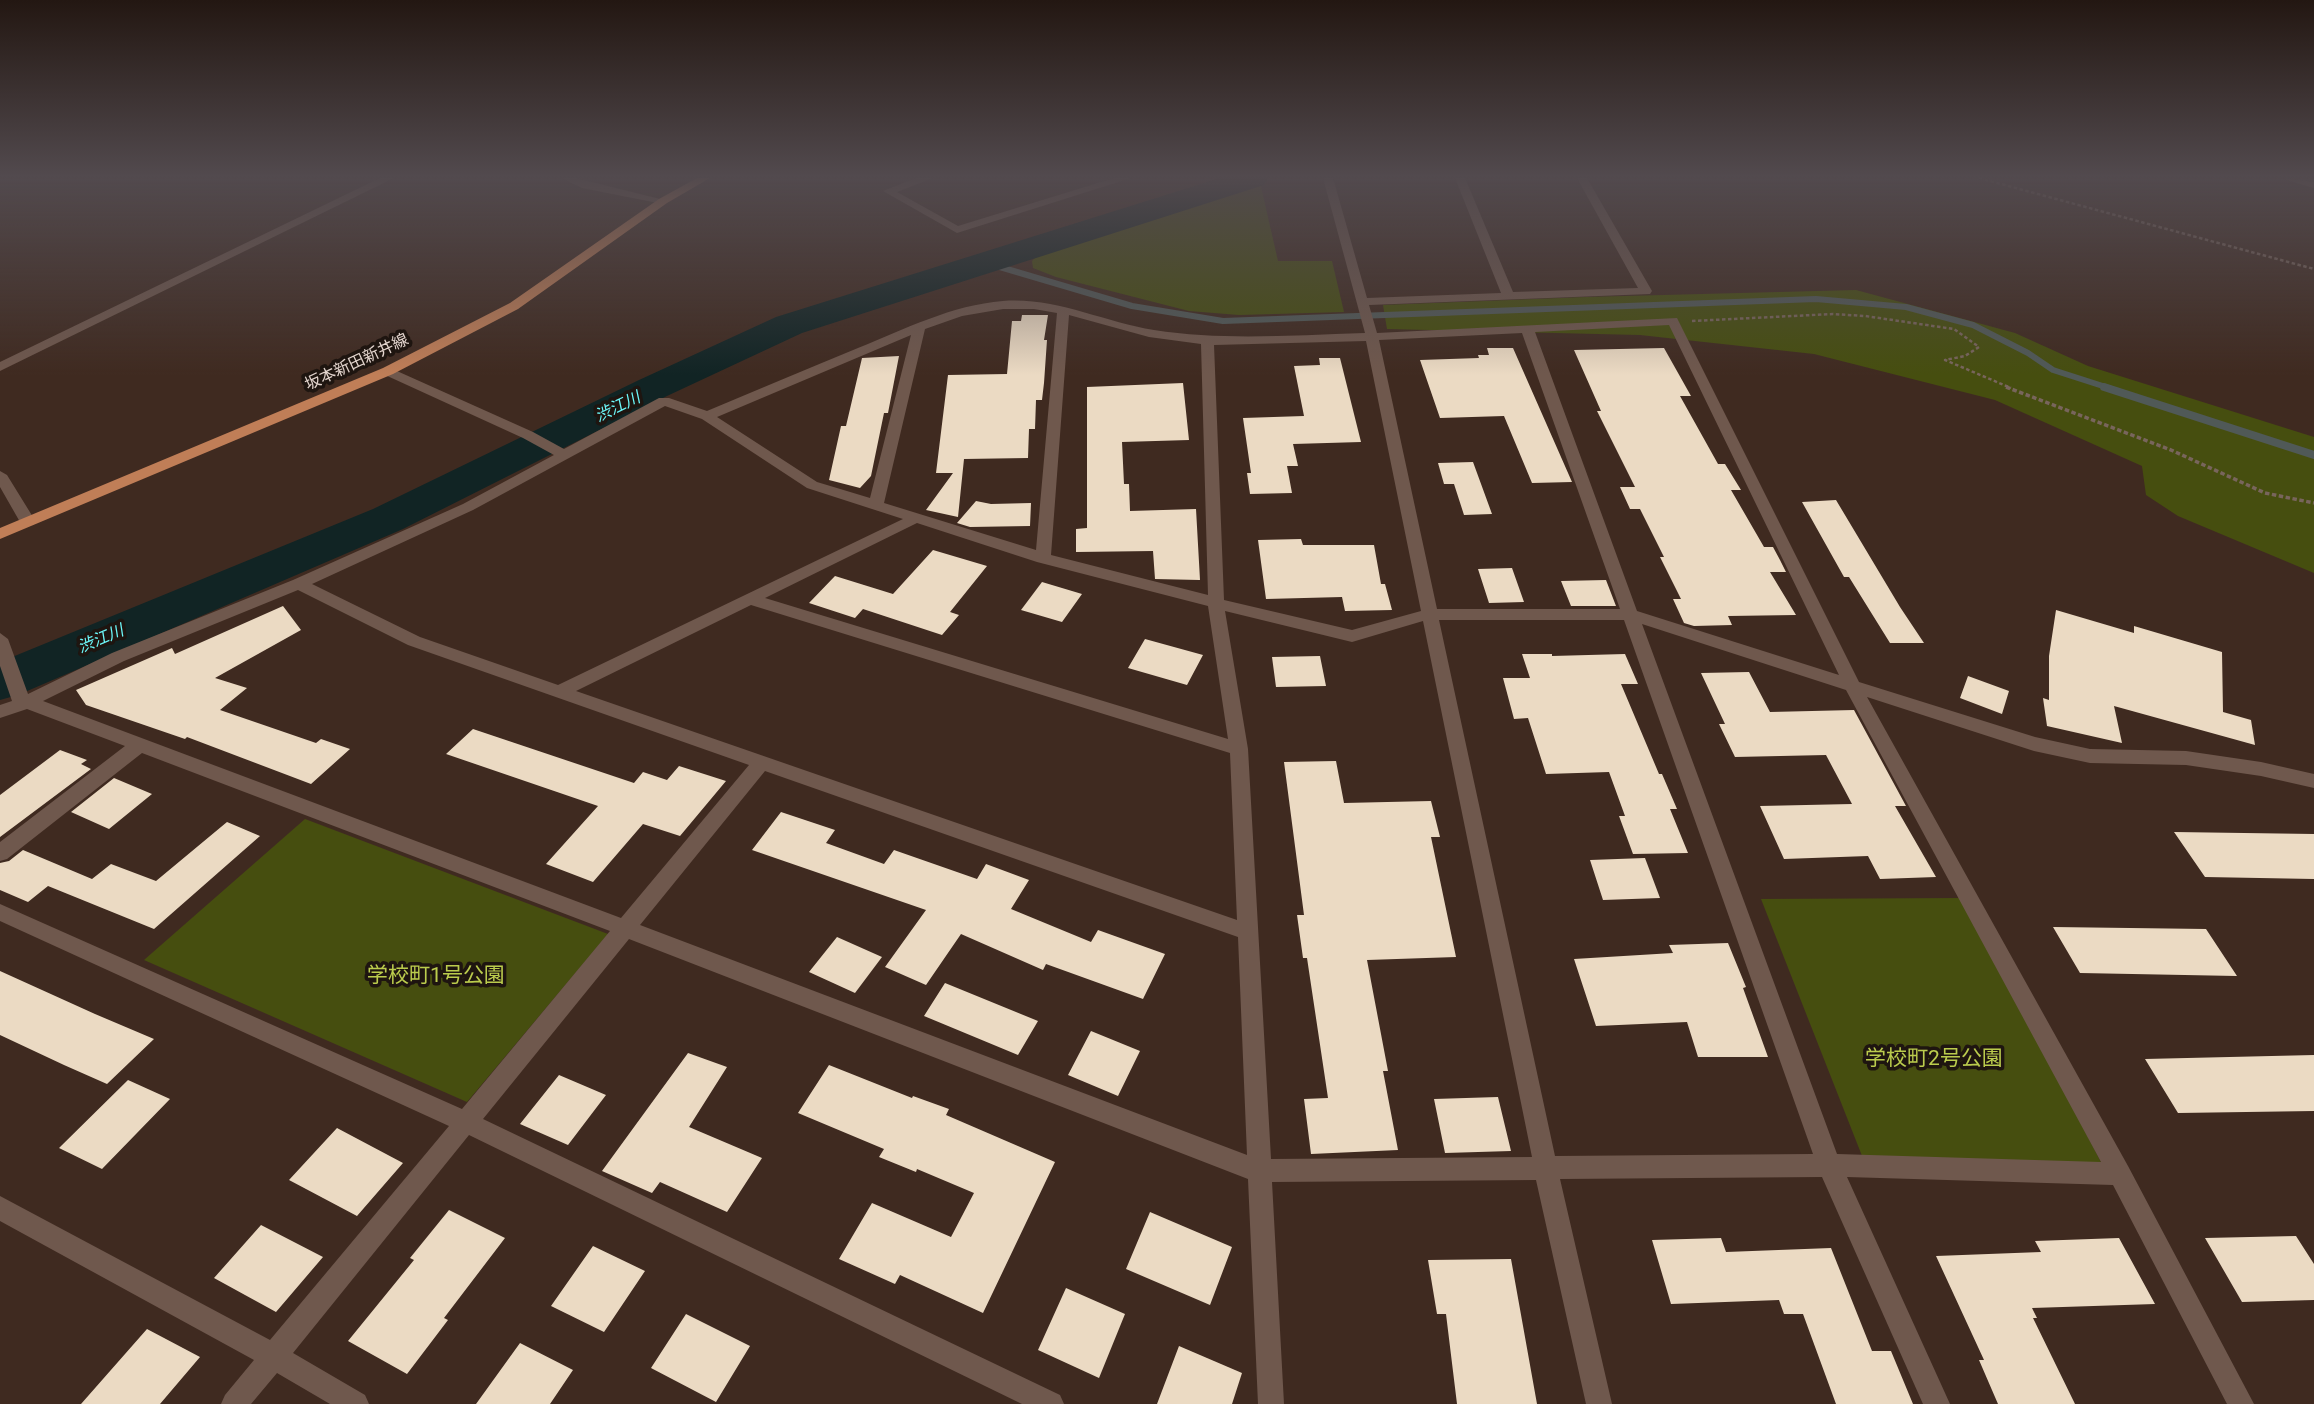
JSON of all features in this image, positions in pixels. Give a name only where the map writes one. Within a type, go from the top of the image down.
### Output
[{"type":"main road","name":"坂本新田新井線","points":[[0,534],[387,371],[514,306],[603,244]]},
{"type":"street","points":[[0,367],[255,244]]},
{"type":"street","points":[[1345,244],[1371,332],[1546,1169],[1599,1404]]},
{"type":"street","points":[[1486,244],[1507,295]]},
{"type":"street","points":[[1361,303],[1646,290],[1619,244]]},
{"type":"street","points":[[707,416],[919,327],[959,313],[1003,305],[1063,310],[1149,333],[1207,341],[1673,321],[1852,685],[2120,1174],[2241,1404]]},
{"type":"street","points":[[1043,558],[1063,310]]},
{"type":"street","points":[[876,503],[919,327]]},
{"type":"street","points":[[1527,328],[1829,1165],[1937,1404]]},
{"type":"street","points":[[1207,341],[1216,603],[1239,749],[1271,1404]]},
{"type":"street","points":[[387,371],[563,453]]},
{"type":"street","points":[[0,712],[118,657],[299,584],[468,507],[563,453],[664,401],[707,416],[812,485],[876,503],[1043,558],[1352,636],[1429,614],[1631,615],[2034,744],[2090,756],[2186,758],[2261,769],[2314,781]]},
{"type":"street","points":[[0,475],[28,522]]},
{"type":"street","points":[[561,691],[916,518]]},
{"type":"street","points":[[299,584],[414,641],[1250,933]]},
{"type":"street","points":[[749,599],[1239,749]]},
{"type":"street","points":[[2,648],[23,699],[1258,1171],[1829,1165],[2120,1174]]},
{"type":"street","points":[[0,853],[139,745]]},
{"type":"street","points":[[234,1404],[468,1123],[762,762]]},
{"type":"street","points":[[0,912],[468,1123],[1051,1404]]},
{"type":"street","points":[[0,1208],[356,1404]]},
{"type":"path","points":[[2223,244],[2314,268]]},
{"type":"path","points":[[1682,320],[1717,322],[1833,314],[1954,329],[1979,347],[1965,356],[1945,360],[1971,373],[2171,450],[2265,493],[2314,503]]},
{"type":"green space","points":[[1063,244],[1274,244],[1278,261],[1332,261],[1344,312],[1239,315],[1189,311],[1056,277],[1033,268],[1032,261],[1042,250]]},
{"type":"green space","points":[[1856,290],[2015,333],[2088,366],[2314,437],[2314,573],[2178,516],[2146,495],[2142,466],[1995,400],[1814,354],[1640,335],[1387,329],[1383,305]]},
{"type":"green space","name":"学校町1号公園","points":[[305,819],[608,934],[467,1102],[144,960]]},
{"type":"green space","name":"学校町2号公園","points":[[1964,898],[2103,1166],[1866,1166],[1761,899]]},
{"type":"building","points":[[1022,315],[1048,315],[1044,340],[1047,340],[1042,400],[1036,400],[1035,429],[1029,429],[1028,458],[964,459],[958,517],[926,510],[953,473],[936,473],[948,375],[1007,374],[1012,321],[1021,321]]},
{"type":"building","points":[[1487,348],[1513,348],[1572,482],[1532,483],[1504,416],[1440,418],[1420,360],[1479,358],[1478,355],[1489,355]]},
{"type":"building","points":[[1664,348],[1691,396],[1680,396],[1718,464],[1725,464],[1741,490],[1731,490],[1764,547],[1773,547],[1786,572],[1770,572],[1796,615],[1728,616],[1732,625],[1694,626],[1684,623],[1673,599],[1681,599],[1660,557],[1664,557],[1640,509],[1630,509],[1620,487],[1635,487],[1597,411],[1601,411],[1574,350]]},
{"type":"building","points":[[899,356],[888,413],[884,413],[871,476],[860,488],[829,480],[841,426],[846,426],[862,358]]},
{"type":"building","points":[[1319,358],[1340,358],[1361,442],[1293,444],[1298,466],[1287,466],[1292,493],[1250,494],[1247,473],[1251,473],[1243,418],[1304,416],[1294,366],[1320,365]]},
{"type":"building","points":[[1183,383],[1189,440],[1122,442],[1124,484],[1129,484],[1130,511],[1196,509],[1200,580],[1155,579],[1153,551],[1076,552],[1076,529],[1087,528],[1087,387]]},
{"type":"building","points":[[1473,462],[1492,514],[1464,515],[1454,484],[1444,484],[1438,463]]},
{"type":"building","points":[[1836,500],[1924,643],[1890,643],[1849,577],[1844,577],[1802,502]]},
{"type":"building","points":[[976,501],[991,504],[1031,503],[1030,526],[970,527],[957,523]]},
{"type":"building","points":[[1301,539],[1303,545],[1374,545],[1381,584],[1385,584],[1392,610],[1345,611],[1342,597],[1266,599],[1258,540]]},
{"type":"building","points":[[933,550],[987,566],[950,612],[959,615],[942,635],[863,609],[855,618],[809,603],[835,576],[893,594]]},
{"type":"building","points":[[1512,568],[1524,602],[1489,603],[1478,569]]},
{"type":"building","points":[[1606,580],[1616,606],[1571,606],[1561,581]]},
{"type":"building","points":[[1042,582],[1082,594],[1062,622],[1021,610]]},
{"type":"building","points":[[283,606],[301,630],[215,678],[247,688],[220,710],[316,743],[321,739],[350,749],[311,784],[187,737],[185,739],[86,705],[76,690],[172,648],[175,654]]},
{"type":"building","points":[[2056,610],[2134,633],[2134,626],[2222,652],[2223,712],[2251,720],[2255,745],[2114,706],[2122,743],[2047,726],[2043,698],[2049,700],[2049,656]]},
{"type":"building","points":[[1145,639],[1203,655],[1187,685],[1128,668]]},
{"type":"building","points":[[1522,654],[1625,654],[1638,684],[1621,684],[1659,774],[1662,774],[1677,809],[1670,809],[1688,853],[1633,854],[1619,816],[1625,816],[1609,772],[1546,774],[1528,718],[1514,719],[1503,678],[1530,678]]},
{"type":"building","points":[[1320,656],[1326,686],[1276,687],[1272,657]]},
{"type":"building","points":[[1749,672],[1770,712],[1854,710],[1906,806],[1895,806],[1936,877],[1880,879],[1868,856],[1784,859],[1760,806],[1852,804],[1826,755],[1735,757],[1719,724],[1725,724],[1701,673]]},
{"type":"building","points":[[1968,676],[2009,691],[2002,714],[1960,698]]},
{"type":"building","points":[[473,729],[634,783],[643,772],[667,780],[679,766],[726,781],[680,836],[643,824],[593,882],[546,864],[598,806],[446,754]]},
{"type":"building","points":[[60,750],[87,760],[81,764],[91,769],[0,837],[0,795]]},
{"type":"building","points":[[1336,761],[1344,803],[1431,801],[1440,837],[1431,837],[1456,957],[1367,960],[1388,1071],[1383,1071],[1398,1150],[1311,1154],[1304,1099],[1328,1098],[1307,958],[1303,958],[1297,915],[1304,915],[1284,762]]},
{"type":"building","points":[[114,778],[152,794],[109,829],[71,812]]},
{"type":"building","points":[[781,812],[835,830],[826,843],[884,864],[894,850],[977,879],[986,864],[1029,880],[1011,909],[1091,942],[1098,930],[1165,954],[1143,999],[1046,964],[1043,970],[961,934],[926,985],[885,967],[926,910],[752,850]]},
{"type":"building","points":[[227,822],[260,836],[154,929],[48,886],[28,902],[0,890],[0,863],[9,861],[23,850],[92,879],[111,864],[156,881]]},
{"type":"building","points":[[2174,832],[2314,834],[2314,879],[2205,877]]},
{"type":"building","points":[[1645,858],[1660,898],[1603,900],[1590,860]]},
{"type":"building","points":[[2053,927],[2206,929],[2237,976],[2080,973]]},
{"type":"building","points":[[837,937],[882,957],[855,993],[809,972]]},
{"type":"building","points":[[1728,943],[1746,987],[1743,988],[1768,1057],[1698,1057],[1687,1022],[1596,1026],[1574,959],[1673,953],[1669,945]]},
{"type":"building","points":[[0,971],[154,1039],[107,1084],[0,1035]]},
{"type":"building","points":[[945,983],[1038,1021],[1018,1055],[924,1016]]},
{"type":"building","points":[[1091,1031],[1140,1051],[1118,1096],[1068,1075]]},
{"type":"building","points":[[688,1053],[727,1067],[689,1127],[762,1158],[727,1212],[660,1182],[652,1193],[602,1171]]},
{"type":"building","points":[[2314,1055],[2314,1111],[2178,1113],[2145,1059]]},
{"type":"building","points":[[829,1065],[912,1098],[913,1096],[949,1109],[946,1115],[1055,1162],[983,1313],[900,1275],[895,1284],[839,1259],[872,1203],[951,1237],[974,1193],[917,1169],[916,1172],[879,1157],[884,1149],[798,1113]]},
{"type":"building","points":[[559,1075],[606,1095],[568,1145],[520,1124]]},
{"type":"building","points":[[128,1080],[170,1099],[102,1169],[59,1148]]},
{"type":"building","points":[[1498,1097],[1511,1151],[1445,1153],[1434,1099]]},
{"type":"building","points":[[337,1128],[403,1163],[357,1216],[289,1180]]},
{"type":"building","points":[[449,1210],[505,1238],[444,1318],[448,1320],[407,1374],[348,1341],[414,1260],[410,1258]]},
{"type":"building","points":[[1150,1212],[1232,1247],[1210,1305],[1126,1269]]},
{"type":"building","points":[[261,1225],[323,1257],[276,1312],[214,1278]]},
{"type":"building","points":[[2296,1236],[2314,1264],[2314,1300],[2242,1302],[2205,1238]]},
{"type":"building","points":[[1721,1238],[1726,1252],[1831,1248],[1872,1351],[1891,1351],[1913,1404],[1836,1404],[1803,1314],[1784,1314],[1779,1300],[1671,1304],[1652,1240]]},
{"type":"building","points":[[2119,1238],[2155,1304],[2032,1308],[2037,1318],[2033,1318],[2075,1404],[1998,1404],[1979,1360],[1984,1360],[1936,1256],[2041,1252],[2035,1241]]},
{"type":"building","points":[[593,1246],[645,1271],[604,1332],[551,1306]]},
{"type":"building","points":[[1511,1259],[1537,1404],[1457,1404],[1446,1314],[1437,1314],[1428,1260]]},
{"type":"building","points":[[1066,1288],[1125,1314],[1099,1378],[1038,1350]]},
{"type":"building","points":[[686,1314],[750,1346],[716,1402],[651,1368]]},
{"type":"building","points":[[147,1329],[200,1357],[160,1404],[81,1404]]},
{"type":"building","points":[[520,1343],[573,1370],[550,1404],[476,1404]]},
{"type":"building","points":[[1179,1346],[1242,1373],[1232,1404],[1157,1404]]},
{"type":"waterway","name":"渋江川","points":[[0,682],[388,519],[653,388],[789,325],[1046,244]]},
{"type":"waterway","points":[[983,262],[1132,306],[1223,321],[1816,299],[1906,307],[1973,325],[2028,353],[2053,370],[2109,388]]},
{"type":"waterway","points":[[2104,387],[2314,455]]}]
